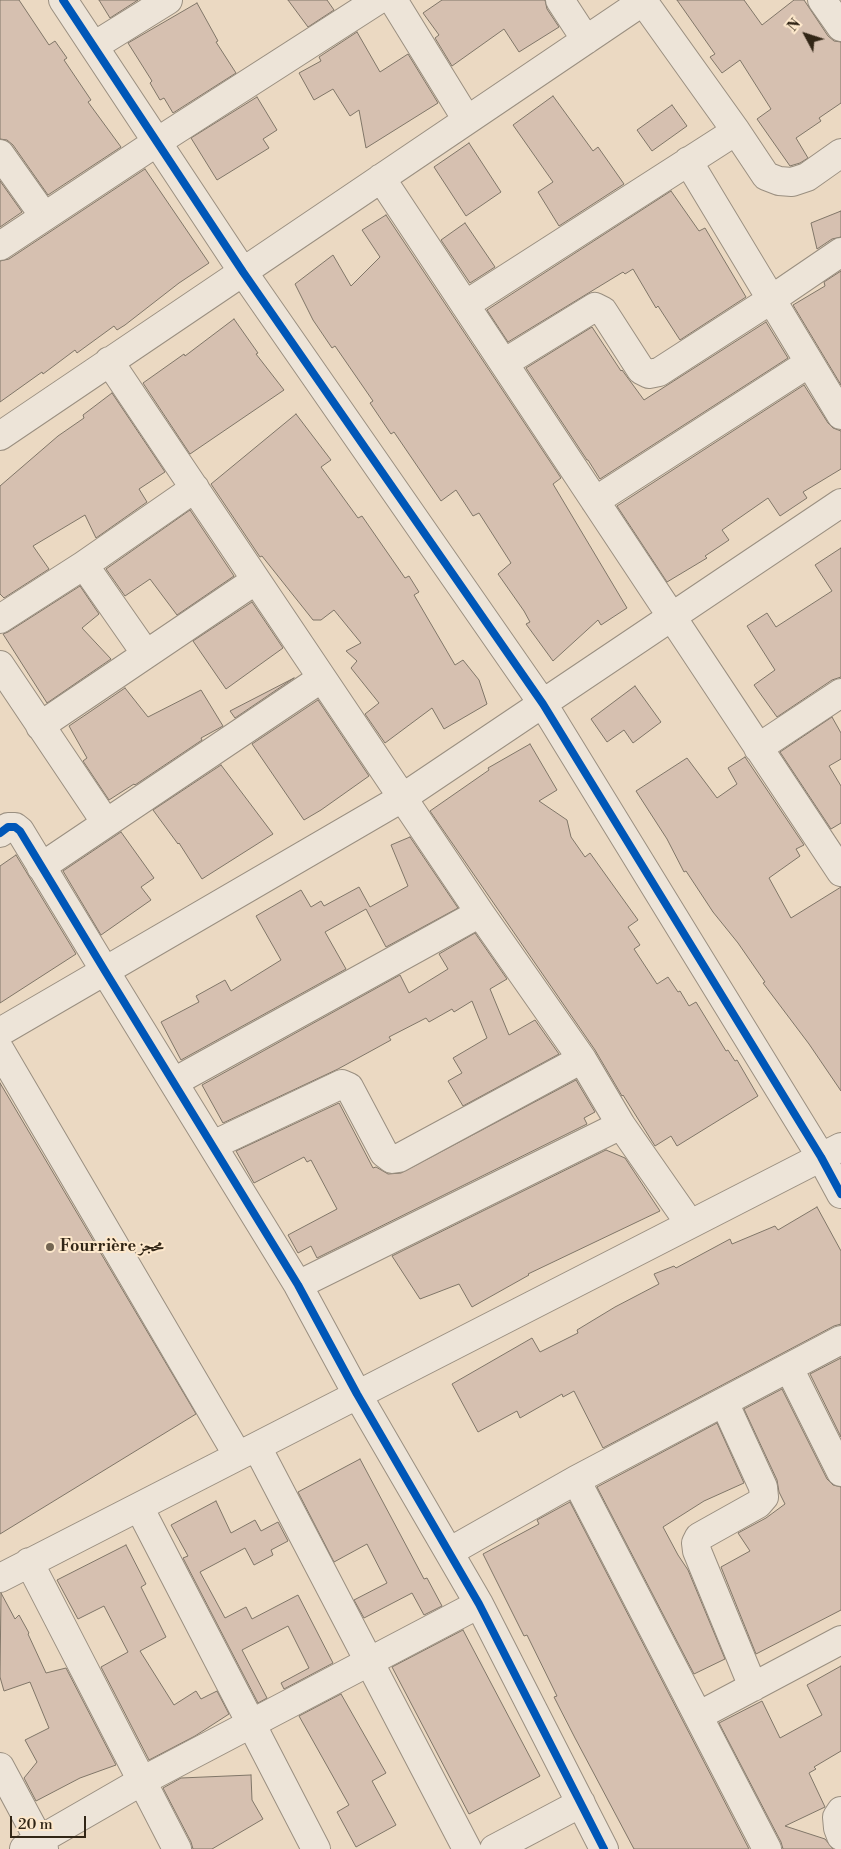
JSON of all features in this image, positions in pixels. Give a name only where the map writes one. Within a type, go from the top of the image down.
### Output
[{"type":"street","points":[[63,0],[243,272],[543,704],[831,1152],[841,1194]]},
{"type":"street","points":[[94,46],[168,0]]},
{"type":"street","points":[[0,246],[157,142],[378,0]]},
{"type":"street","points":[[393,0],[467,120]]},
{"type":"street","points":[[560,0],[586,40]]},
{"type":"street","points":[[0,436],[644,0],[766,176],[779,181],[792,182],[807,177],[841,153]]},
{"type":"street","points":[[822,0],[841,27]]},
{"type":"street","points":[[465,305],[736,131]]},
{"type":"street","points":[[0,154],[44,216]]},
{"type":"street","points":[[688,161],[841,415]]},
{"type":"street","points":[[381,178],[758,748],[838,861]]},
{"type":"street","points":[[504,363],[588,310],[596,307],[603,311],[641,370],[649,374],[659,372],[841,252]]},
{"type":"street","points":[[109,361],[402,798],[582,1059],[621,1125],[690,1224]]},
{"type":"street","points":[[595,501],[809,363]]},
{"type":"street","points":[[0,619],[84,565],[194,488]]},
{"type":"street","points":[[0,1032],[402,798],[841,503]]},
{"type":"street","points":[[84,565],[146,654]]},
{"type":"street","points":[[40,726],[256,580]]},
{"type":"street","points":[[41,867],[322,678]]},
{"type":"street","points":[[4,679],[40,726],[106,823]]},
{"type":"street","points":[[758,748],[841,693]]},
{"type":"street","points":[[0,833],[8,827],[14,827],[20,831],[298,1285],[357,1394],[479,1604],[604,1849]]},
{"type":"street","points":[[174,1082],[480,913]]},
{"type":"street","points":[[0,1050],[247,1451],[370,1662],[467,1849]]},
{"type":"street","points":[[213,1145],[342,1084],[349,1088],[384,1153],[392,1159],[399,1158],[582,1059]]},
{"type":"street","points":[[298,1285],[621,1125]]},
{"type":"street","points":[[0,1578],[831,1152]]},
{"type":"street","points":[[449,1552],[576,1480],[841,1340]]},
{"type":"street","points":[[789,1368],[841,1472]]},
{"type":"street","points":[[724,1402],[763,1487],[764,1497],[758,1504],[699,1537],[696,1543],[697,1551],[753,1687]]},
{"type":"street","points":[[576,1480],[767,1849]]},
{"type":"street","points":[[138,1507],[316,1849]]},
{"type":"street","points":[[29,1562],[177,1849]]},
{"type":"street","points":[[0,1767],[36,1846],[142,1781],[479,1604]]},
{"type":"street","points":[[698,1716],[841,1640]]},
{"type":"street","points":[[494,1849],[581,1803]]},
{"type":"street","points":[[841,1811],[837,1817],[841,1836]]},
{"type":"building","points":[[0,0],[19,0],[49,45],[55,41],[67,58],[64,60],[91,100],[88,102],[121,147],[48,195],[13,145],[7,140],[0,139]]},
{"type":"building","points":[[99,0],[138,0],[110,18]]},
{"type":"building","points":[[288,0],[327,0],[334,10],[308,27]]},
{"type":"building","points":[[442,0],[545,0],[547,9],[559,27],[519,52],[504,29],[452,66],[435,38],[439,35],[423,13]]},
{"type":"building","points":[[677,0],[744,0],[762,25],[794,0],[804,0],[828,36],[834,41],[841,42],[841,103],[819,118],[821,121],[796,138],[808,158],[790,166],[757,119],[771,109],[740,60],[722,73],[710,57],[715,54]]},
{"type":"building","points":[[197,3],[218,41],[216,42],[236,73],[173,113],[164,98],[160,100],[150,83],[152,81],[128,43]]},
{"type":"building","points":[[357,32],[380,72],[408,54],[438,103],[366,148],[359,110],[350,116],[333,89],[314,100],[299,73],[321,61],[319,57]]},
{"type":"building","points":[[553,96],[593,151],[598,147],[624,184],[559,226],[538,192],[553,182],[513,125]]},
{"type":"building","points":[[257,97],[277,130],[263,139],[269,148],[217,180],[191,138]]},
{"type":"building","points":[[672,105],[687,126],[652,151],[637,130]]},
{"type":"building","points":[[469,143],[501,192],[466,216],[434,167]]},
{"type":"building","points":[[145,169],[209,263],[179,283],[125,325],[117,330],[114,326],[77,353],[75,350],[0,402],[0,261],[9,259]]},
{"type":"building","points":[[0,181],[22,212],[0,227]]},
{"type":"building","points":[[671,191],[699,231],[705,228],[746,297],[680,340],[658,306],[656,308],[633,269],[625,274],[623,272],[508,342],[487,310]]},
{"type":"building","points":[[841,211],[841,237],[832,239],[817,249],[811,223]]},
{"type":"building","points":[[386,215],[561,478],[553,484],[627,608],[601,625],[598,620],[553,661],[526,624],[530,622],[524,611],[498,574],[511,563],[479,513],[473,516],[456,490],[441,501],[394,432],[391,434],[370,403],[373,401],[335,346],[332,348],[313,320],[295,284],[333,255],[351,286],[380,257],[362,230]]},
{"type":"building","points":[[465,223],[495,267],[470,283],[441,240]]},
{"type":"building","points":[[841,271],[841,385],[793,305],[825,286],[824,282]]},
{"type":"building","points":[[234,319],[258,353],[256,354],[284,390],[190,454],[143,383],[184,354],[185,356]]},
{"type":"building","points":[[766,322],[788,358],[600,479],[526,368],[592,327],[621,371],[644,400]]},
{"type":"building","points":[[804,385],[828,423],[833,428],[841,431],[841,469],[803,492],[807,498],[780,516],[768,498],[722,530],[729,540],[705,556],[707,558],[667,582],[617,506]]},
{"type":"building","points":[[112,393],[165,472],[139,489],[147,502],[96,538],[85,515],[33,546],[49,569],[4,598],[0,594],[0,486],[58,436],[84,418],[83,415]]},
{"type":"building","points":[[296,414],[331,460],[321,467],[358,518],[362,516],[405,578],[409,576],[419,592],[414,595],[455,665],[463,660],[479,680],[487,704],[444,729],[432,708],[385,743],[365,714],[379,703],[351,668],[357,661],[346,651],[361,643],[334,610],[321,620],[313,620],[262,556],[260,557],[211,484]]},
{"type":"building","points":[[190,510],[234,576],[177,615],[150,579],[125,596],[106,569]]},
{"type":"building","points":[[841,548],[841,677],[832,680],[777,717],[754,685],[775,670],[747,626],[767,613],[776,627],[832,591],[815,565]]},
{"type":"building","points":[[80,586],[99,614],[82,628],[111,659],[47,703],[3,634]]},
{"type":"building","points":[[252,602],[283,648],[226,689],[193,641]]},
{"type":"building","points":[[294,678],[235,718],[230,711]]},
{"type":"building","points":[[635,686],[661,722],[633,743],[624,730],[607,742],[591,719]]},
{"type":"building","points":[[125,688],[148,717],[201,690],[223,726],[201,738],[202,740],[109,800],[83,761],[87,758],[69,726]]},
{"type":"building","points":[[318,700],[369,776],[304,820],[252,744]]},
{"type":"building","points":[[832,717],[841,733],[841,759],[829,766],[841,786],[841,823],[831,829],[780,752]]},
{"type":"building","points":[[530,744],[557,790],[539,801],[567,820],[571,837],[585,857],[590,853],[638,920],[628,927],[640,945],[634,949],[657,984],[668,977],[678,992],[680,991],[689,1006],[696,1002],[726,1051],[728,1050],[735,1061],[737,1060],[758,1096],[677,1146],[671,1136],[655,1146],[595,1050],[430,811],[489,770],[488,768]]},
{"type":"building","points":[[745,757],[804,845],[796,849],[800,856],[769,878],[791,918],[841,887],[841,1091],[809,1044],[763,983],[765,982],[738,943],[713,912],[686,871],[684,872],[667,839],[636,791],[687,758],[717,798],[737,784],[728,768]]},
{"type":"building","points":[[221,765],[273,834],[202,879],[179,843],[153,810]]},
{"type":"building","points":[[121,832],[154,878],[141,887],[151,900],[101,935],[63,871]]},
{"type":"building","points":[[410,837],[458,908],[386,947],[366,909],[325,932],[346,969],[181,1060],[161,1022],[199,1002],[196,996],[225,980],[231,991],[281,960],[256,916],[301,890],[311,907],[321,901],[324,906],[359,887],[370,907],[408,886],[391,845]]},
{"type":"building","points":[[16,855],[76,954],[0,1003],[0,866]]},
{"type":"building","points":[[475,933],[507,979],[490,989],[509,1035],[535,1020],[559,1054],[463,1106],[448,1081],[462,1073],[453,1058],[487,1038],[472,1001],[454,1012],[452,1009],[429,1022],[426,1018],[389,1037],[391,1040],[338,1069],[223,1123],[202,1085],[400,975],[409,993],[448,969],[439,954]]},
{"type":"building","points":[[576,1080],[595,1112],[584,1118],[587,1124],[317,1258],[311,1246],[298,1253],[288,1235],[337,1209],[311,1160],[307,1162],[304,1157],[254,1183],[236,1151],[339,1103],[373,1168],[376,1167],[388,1174],[401,1173]]},
{"type":"building","name":"Fourrière محجز","points":[[0,1083],[196,1414],[0,1534]]},
{"type":"building","points":[[606,1150],[625,1158],[660,1211],[528,1274],[472,1307],[459,1284],[420,1299],[392,1256]]},
{"type":"building","points":[[817,1207],[841,1251],[841,1324],[603,1448],[574,1391],[563,1397],[562,1394],[520,1418],[517,1411],[478,1432],[452,1384],[532,1338],[540,1352],[578,1333],[577,1330],[615,1307],[659,1284],[654,1274],[674,1266],[676,1268],[730,1239],[732,1244],[775,1226],[778,1230]]},
{"type":"building","points":[[841,1358],[841,1437],[810,1374]]},
{"type":"building","points":[[782,1389],[827,1479],[833,1485],[841,1487],[841,1610],[756,1654],[721,1567],[750,1551],[738,1533],[766,1518],[785,1504],[779,1492],[777,1480],[744,1409]]},
{"type":"building","points":[[717,1423],[744,1483],[704,1501],[663,1527],[688,1570],[725,1659],[694,1674],[597,1487]]},
{"type":"building","points":[[360,1459],[424,1579],[427,1578],[442,1606],[424,1615],[412,1593],[364,1618],[354,1600],[387,1583],[367,1544],[334,1562],[298,1492]]},
{"type":"building","points":[[216,1501],[231,1533],[255,1520],[261,1531],[278,1522],[288,1541],[271,1550],[273,1555],[254,1565],[245,1548],[200,1572],[225,1618],[246,1607],[252,1619],[298,1595],[333,1663],[284,1689],[281,1683],[309,1668],[288,1626],[242,1650],[267,1698],[258,1703],[183,1558],[188,1556],[171,1525]]},
{"type":"building","points":[[570,1502],[749,1849],[634,1849],[575,1738],[554,1697],[557,1696],[527,1635],[524,1636],[483,1554],[539,1524],[537,1520]]},
{"type":"building","points":[[126,1545],[146,1584],[141,1587],[166,1637],[140,1651],[174,1705],[196,1691],[201,1699],[217,1691],[229,1714],[195,1736],[149,1760],[101,1667],[128,1652],[104,1606],[78,1619],[57,1580]]},
{"type":"building","points":[[1,1593],[15,1619],[19,1615],[46,1673],[66,1668],[116,1765],[80,1778],[36,1801],[24,1778],[37,1762],[25,1740],[49,1728],[30,1682],[4,1691],[0,1677]]},
{"type":"building","points":[[463,1630],[540,1776],[469,1814],[392,1667]]},
{"type":"building","points":[[841,1666],[841,1751],[814,1767],[816,1769],[809,1773],[825,1807],[785,1826],[825,1839],[833,1849],[783,1849],[719,1723],[762,1701],[780,1738],[822,1715],[807,1685]]},
{"type":"building","points":[[341,1694],[386,1773],[372,1781],[396,1825],[356,1847],[337,1812],[349,1805],[299,1716]]},
{"type":"building","points":[[251,1775],[252,1800],[263,1819],[212,1849],[193,1849],[163,1788],[181,1778]]},
{"type":"cycle path","points":[[63,0],[243,272],[543,704],[821,1157],[841,1194]]},
{"type":"cycle path","points":[[0,833],[8,827],[15,827],[20,831],[298,1285],[357,1394],[479,1604],[604,1849]]},
{"type":"place","name":"Fourrière محجز","points":[[50,1247]]}]
